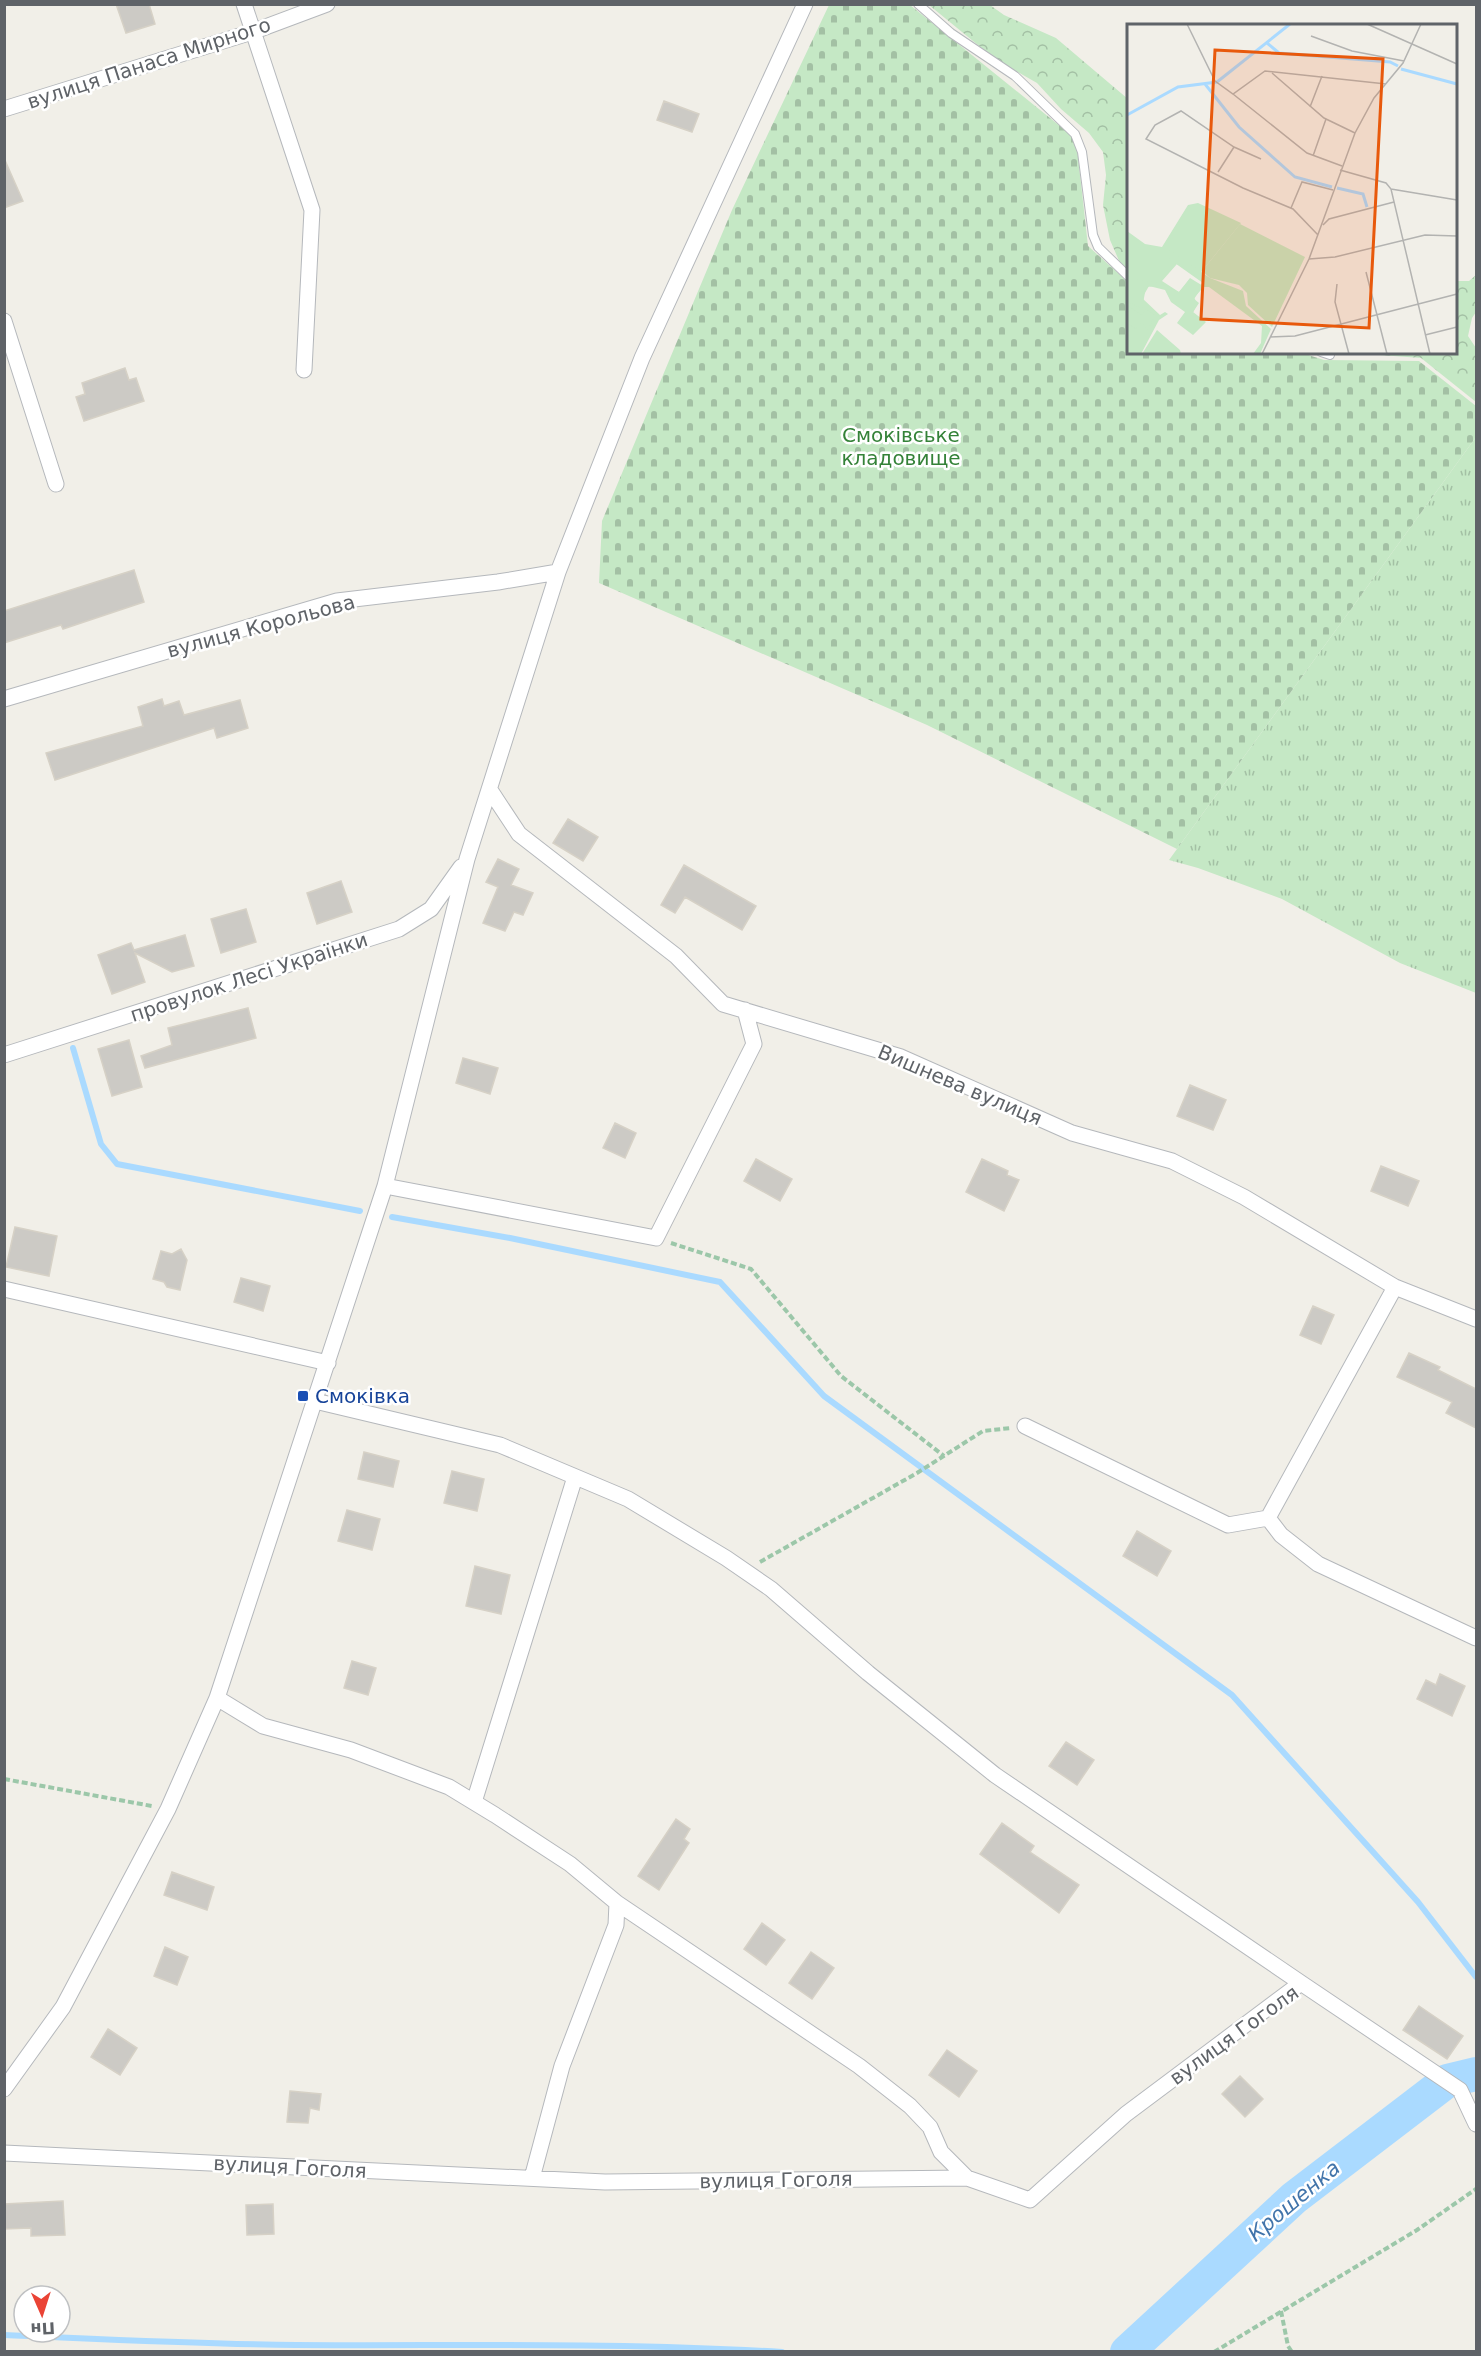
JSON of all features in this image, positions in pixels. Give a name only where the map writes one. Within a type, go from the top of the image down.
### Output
[{"type":"street","points":[[244,4],[312,210],[304,370]]},
{"type":"street","name":"вулиця Панаса Мирного","points":[[4,109],[252,32],[327,4]]},
{"type":"street","points":[[4,2089],[63,2007],[168,1809],[217,1698],[385,1186],[467,859],[558,572],[642,358],[805,4]]},
{"type":"street","points":[[4,321],[56,484]]},
{"type":"street","name":"вулиця Корольова","points":[[4,699],[337,601],[498,582],[558,572]]},
{"type":"street","name":"Вишнева вулиця","points":[[490,789],[519,834],[676,956],[723,1004],[901,1057],[1072,1133],[1172,1161],[1244,1197],[1395,1287],[1476,1319]]},
{"type":"street","name":"провулок Лесі Українки","points":[[4,1055],[399,929],[431,909],[467,859]]},
{"type":"street","points":[[385,1186],[656,1238],[754,1044],[745,1010]]},
{"type":"street","points":[[1268,1518],[1395,1287]]},
{"type":"street","points":[[4,1289],[328,1363]]},
{"type":"street","points":[[315,1401],[500,1445],[628,1499],[771,1589],[868,1673],[995,1775],[1300,1983]]},
{"type":"street","points":[[1025,1426],[1228,1525],[1268,1518]]},
{"type":"street","points":[[474,1802],[576,1477]]},
{"type":"street","points":[[1268,1518],[1281,1535],[1318,1563],[1476,1638]]},
{"type":"street","points":[[217,1698],[263,1726],[351,1750],[448,1787],[474,1802],[570,1864],[617,1903],[876,2079],[910,2106],[930,2127],[941,2152],[967,2178]]},
{"type":"street","points":[[532,2178],[562,2066],[616,1925],[617,1903]]},
{"type":"street","name":"вулиця Гоголя","points":[[4,2153],[616,2181],[967,2178],[1030,2200],[1126,2114],[1300,1983],[1460,2090],[1476,2124]]},
{"type":"lane","points":[[918,4],[951,33],[1015,76],[1070,127],[1082,152],[1093,235],[1098,247],[1127,275]]},
{"type":"path","points":[[656,1238],[751,1269],[841,1376],[944,1456]]},
{"type":"path","points":[[744,1571],[917,1473],[983,1431],[1025,1426]]},
{"type":"path","points":[[4,1779],[168,1809]]},
{"type":"path","points":[[1214,2352],[1417,2230],[1476,2189]]},
{"type":"path","points":[[1281,2311],[1288,2346],[1292,2352]]},
{"type":"green space","name":"Смоківське кладовище","points":[[829,5],[910,5],[1076,139],[1088,246],[1127,281],[1127,354],[1305,354],[1324,360],[1419,361],[1476,406],[1476,437],[1177,849],[927,725],[599,583],[602,521],[732,210]]},
{"type":"green space","points":[[929,5],[990,5],[1004,15],[1056,38],[1127,98],[1127,270],[1120,263],[1110,240],[1103,205],[1106,175],[1103,152],[1089,133],[1061,109],[1037,83],[995,59]]},
{"type":"green space","points":[[1476,275],[1476,312],[1472,318],[1468,336],[1476,348],[1476,402],[1421,358],[1366,354],[1457,354],[1457,281],[1469,281]]},
{"type":"green space","points":[[1476,437],[1476,993],[1400,963],[1282,899],[1198,868],[1169,860]]},
{"type":"building","points":[[116,4],[149,4],[155,24],[126,33]]},
{"type":"building","points":[[664,101],[699,114],[692,132],[657,120]]},
{"type":"building","points":[[4,158],[23,201],[4,208]]},
{"type":"building","points":[[125,368],[129,380],[136,378],[144,401],[84,421],[76,397],[85,394],[82,383]]},
{"type":"building","points":[[134,570],[144,602],[63,629],[61,625],[4,643],[4,611]]},
{"type":"building","points":[[162,699],[164,706],[179,701],[184,715],[240,700],[248,728],[217,738],[214,728],[55,780],[46,753],[143,726],[138,707]]},
{"type":"building","points":[[568,819],[598,837],[583,861],[553,843]]},
{"type":"building","points":[[498,859],[519,869],[511,885],[533,893],[523,915],[514,912],[505,931],[483,923],[498,887],[486,882]]},
{"type":"building","points":[[684,865],[756,906],[742,930],[685,897],[675,913],[661,905]]},
{"type":"building","points":[[341,881],[352,912],[317,924],[307,893]]},
{"type":"building","points":[[246,909],[256,942],[221,953],[211,919]]},
{"type":"building","points":[[185,935],[194,966],[172,972],[135,953],[145,982],[112,994],[98,955],[131,943],[134,950]]},
{"type":"building","points":[[248,1008],[256,1038],[145,1068],[141,1056],[172,1045],[168,1028]]},
{"type":"building","points":[[129,1040],[142,1087],[112,1096],[98,1049]]},
{"type":"building","points":[[463,1058],[498,1068],[490,1094],[456,1083]]},
{"type":"building","points":[[1190,1085],[1226,1100],[1213,1130],[1177,1116]]},
{"type":"building","points":[[615,1123],[636,1133],[625,1158],[603,1148]]},
{"type":"building","points":[[756,1159],[792,1179],[780,1201],[744,1181]]},
{"type":"building","points":[[982,1159],[1008,1171],[1007,1175],[1019,1180],[1004,1211],[966,1192]]},
{"type":"building","points":[[1381,1166],[1419,1181],[1408,1206],[1371,1191]]},
{"type":"building","points":[[15,1227],[57,1236],[49,1276],[6,1267]]},
{"type":"building","points":[[181,1249],[187,1260],[180,1290],[167,1287],[164,1282],[153,1279],[161,1251],[172,1254]]},
{"type":"building","points":[[241,1278],[270,1286],[263,1311],[234,1302]]},
{"type":"building","points":[[1313,1306],[1334,1315],[1321,1344],[1300,1335]]},
{"type":"building","points":[[1409,1353],[1440,1367],[1438,1370],[1476,1389],[1476,1428],[1446,1413],[1452,1402],[1397,1377]]},
{"type":"building","points":[[364,1452],[399,1461],[393,1487],[358,1479]]},
{"type":"building","points":[[452,1471],[484,1479],[477,1511],[444,1503]]},
{"type":"building","points":[[347,1510],[380,1519],[372,1550],[338,1541]]},
{"type":"building","points":[[1137,1531],[1171,1551],[1157,1576],[1123,1556]]},
{"type":"building","points":[[475,1566],[510,1575],[501,1614],[466,1606]]},
{"type":"building","points":[[352,1661],[376,1668],[368,1695],[344,1688]]},
{"type":"building","points":[[1440,1674],[1465,1686],[1452,1716],[1417,1699],[1426,1680],[1436,1685]]},
{"type":"building","points":[[1066,1742],[1094,1760],[1077,1785],[1049,1766]]},
{"type":"building","points":[[676,1819],[690,1829],[684,1839],[689,1843],[659,1890],[638,1876]]},
{"type":"building","points":[[1002,1823],[1034,1846],[1030,1852],[1079,1885],[1059,1913],[980,1854]]},
{"type":"building","points":[[172,1872],[214,1887],[207,1910],[164,1895]]},
{"type":"building","points":[[762,1923],[785,1940],[766,1965],[744,1949]]},
{"type":"building","points":[[165,1947],[188,1957],[177,1985],[154,1976]]},
{"type":"building","points":[[811,1952],[834,1968],[812,1999],[789,1983]]},
{"type":"building","points":[[1419,2006],[1463,2036],[1447,2059],[1403,2030]]},
{"type":"building","points":[[108,2029],[137,2048],[120,2075],[91,2057]]},
{"type":"building","points":[[947,2050],[977,2071],[959,2097],[929,2075]]},
{"type":"building","points":[[1240,2076],[1263,2099],[1245,2117],[1222,2094]]},
{"type":"building","points":[[290,2091],[321,2094],[319,2110],[310,2108],[308,2123],[287,2122]]},
{"type":"building","points":[[63,2201],[65,2235],[31,2236],[31,2228],[4,2229],[4,2204]]},
{"type":"building","points":[[273,2204],[274,2234],[247,2235],[246,2205]]},
{"type":"waterway","points":[[73,1048],[101,1144],[117,1164],[360,1211]]},
{"type":"waterway","points":[[392,1217],[510,1238],[720,1282],[824,1396],[1232,1695],[1418,1902],[1476,1977]]},
{"type":"waterway","name":"Крошенка","points":[[1127,2352],[1294,2198],[1447,2081],[1476,2074]]},
{"type":"waterway","points":[[4,2335],[259,2344],[600,2346],[782,2352]]},
{"type":"place","name":"Смоківка","points":[[303,1396]]}]
